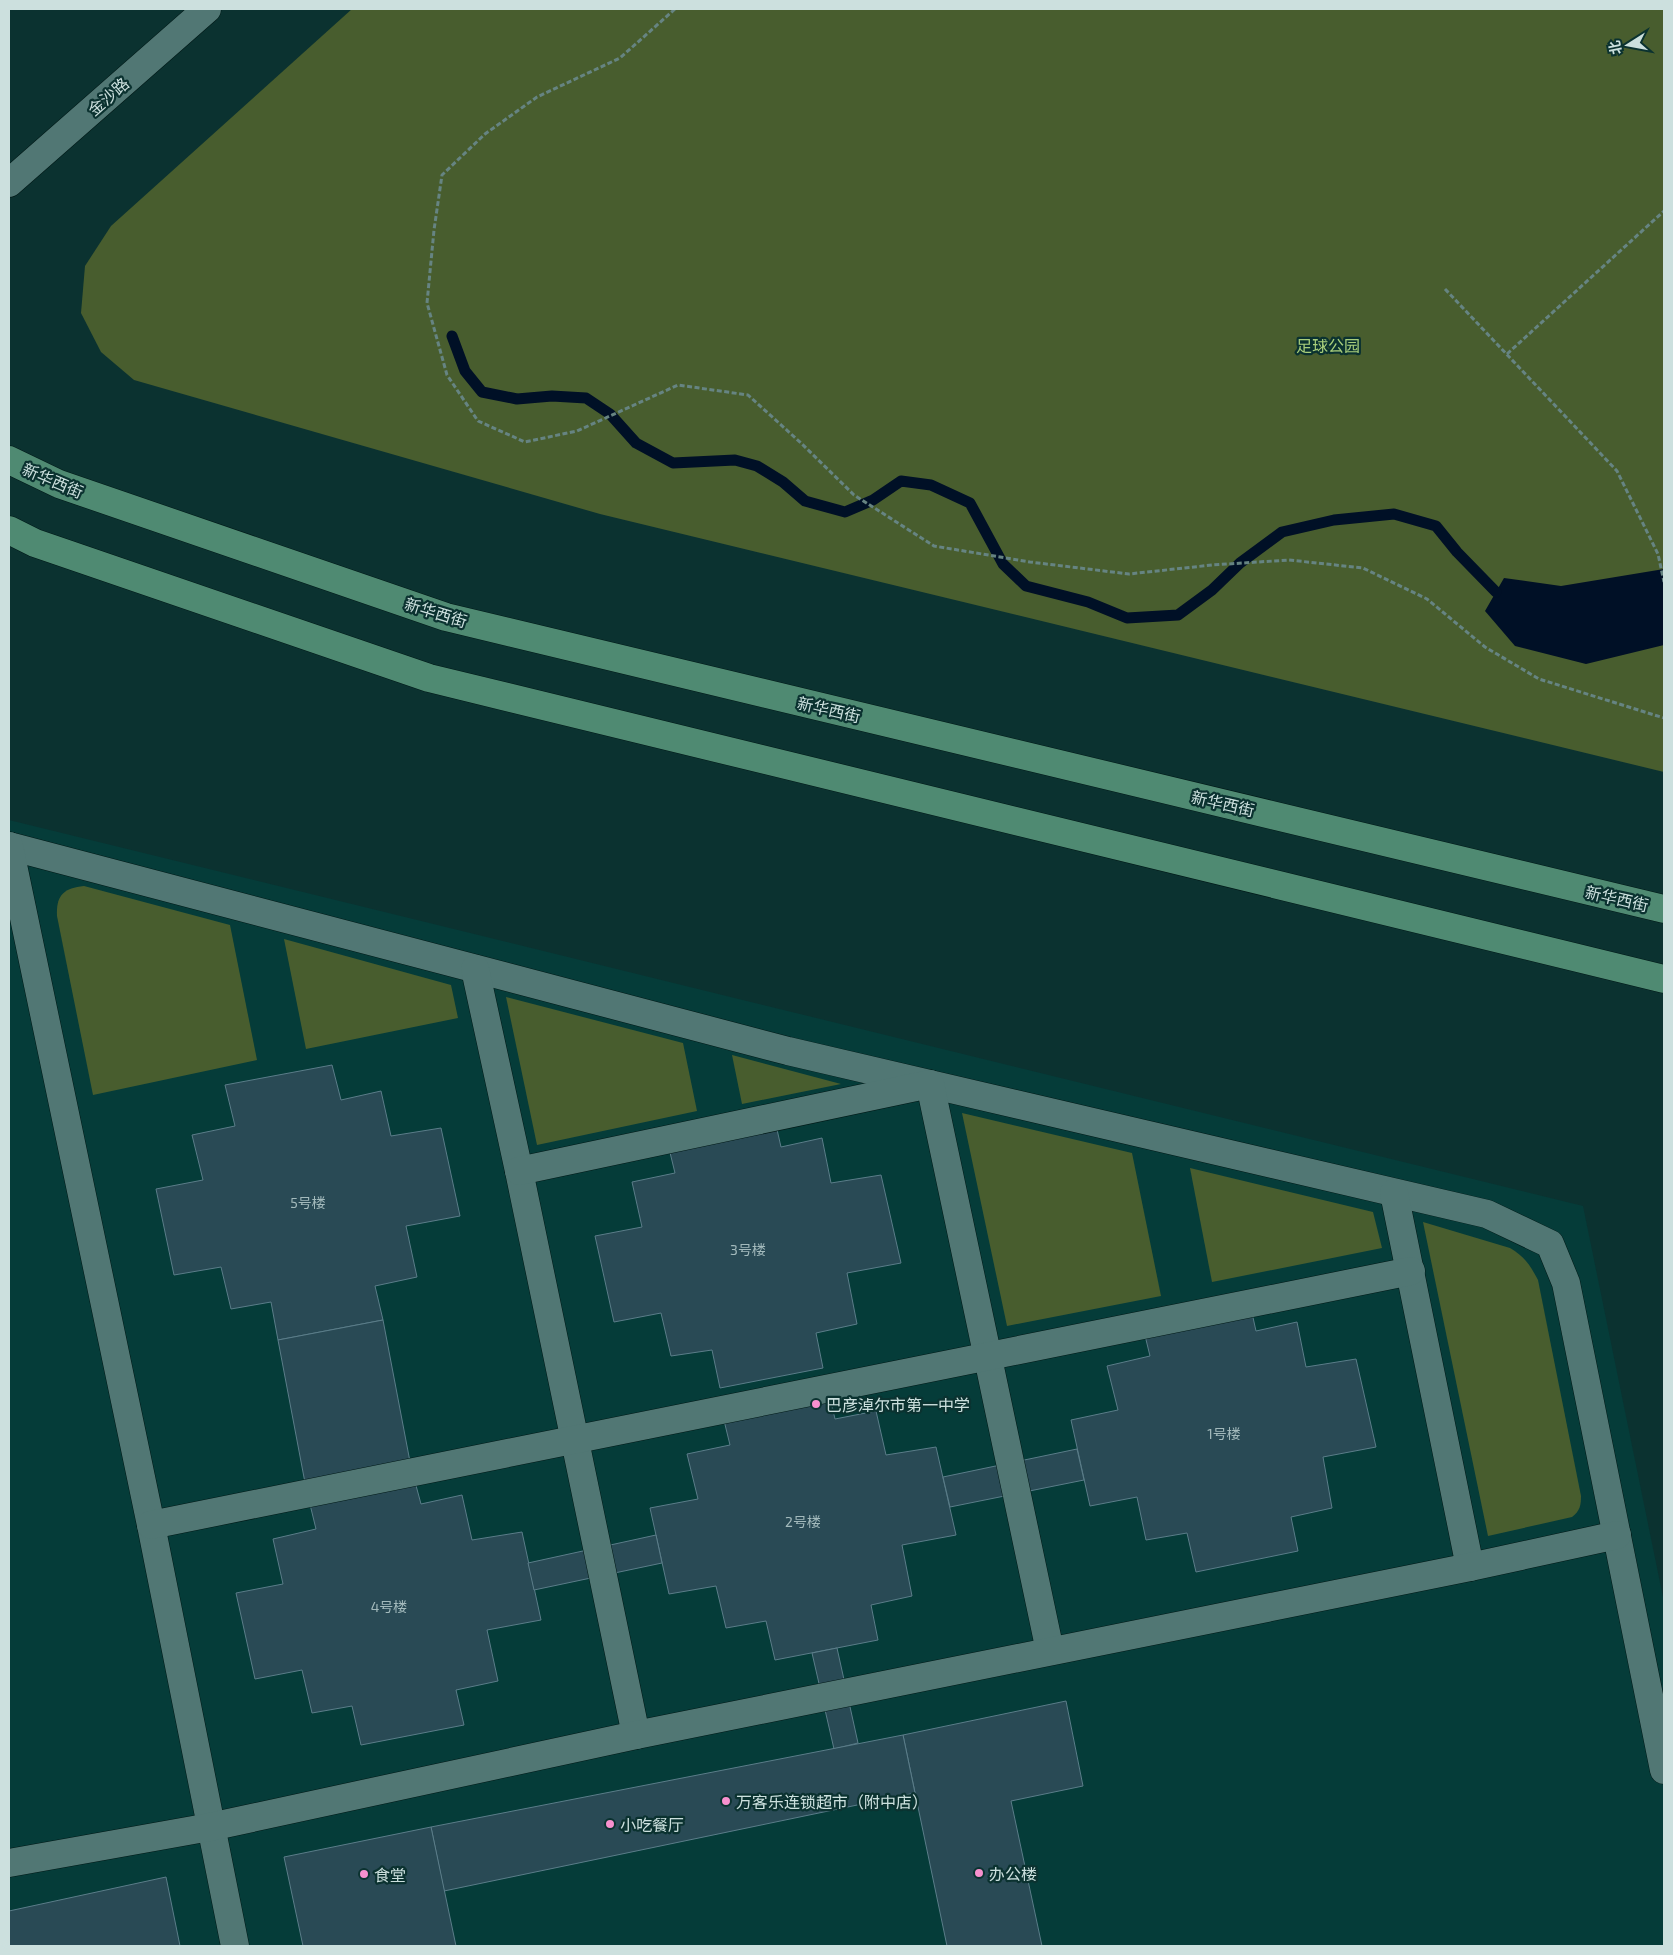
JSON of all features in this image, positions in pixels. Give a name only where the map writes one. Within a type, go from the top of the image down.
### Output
[{"type":"main road","name":"新华西街","points":[[9,460],[59,484],[446,617],[1664,909]]},
{"type":"main road","points":[[9,530],[35,543],[429,678],[1664,978]]},
{"type":"street","name":"金沙路","points":[[9,183],[207,9]]},
{"type":"street","points":[[235,1946],[151,1525],[9,846],[788,1051],[1486,1214],[1550,1244],[1566,1282],[1616,1535],[1659,1711],[1664,1770]]},
{"type":"street","points":[[474,969],[519,1171],[636,1735]]},
{"type":"street","points":[[519,1171],[930,1084]]},
{"type":"street","points":[[930,1084],[1050,1651]]},
{"type":"street","points":[[1394,1193],[1470,1566]]},
{"type":"street","points":[[151,1525],[1410,1271]]},
{"type":"street","points":[[9,1864],[56,1853],[210,1827],[636,1735],[1616,1535]]},
{"type":"path","points":[[675,9],[620,58],[537,97],[484,134],[442,175],[434,230],[427,303],[447,375],[478,421],[526,442],[577,431],[678,386],[748,396],[802,443],[854,495],[934,546],[1030,562],[1129,574],[1212,565],[1289,560],[1363,568],[1427,599],[1485,647],[1539,679],[1664,718]]},
{"type":"path","points":[[1507,354],[1664,211]]},
{"type":"path","points":[[1446,289],[1617,470],[1658,554],[1664,582]]},
{"type":"shaded area","name":"巴彦淖尔市第一中学","points":[[9,820],[1583,1206],[1664,1602],[1664,1946],[9,1946]]},
{"type":"green space","name":"足球公园","points":[[352,9],[1664,9],[1664,772],[600,514],[134,380],[101,352],[81,313],[85,266],[111,226]]},
{"type":"green space","points":[[84,886],[230,925],[257,1060],[93,1095],[57,916],[58,903],[62,894],[71,889]]},
{"type":"green space","points":[[284,939],[451,985],[458,1018],[306,1049]]},
{"type":"green space","points":[[506,997],[683,1043],[697,1111],[537,1145]]},
{"type":"green space","points":[[732,1055],[841,1084],[742,1104]]},
{"type":"green space","points":[[962,1113],[1132,1153],[1161,1296],[1007,1326]]},
{"type":"green space","points":[[1190,1168],[1373,1212],[1382,1248],[1212,1282]]},
{"type":"green space","points":[[1423,1222],[1510,1248],[1526,1261],[1538,1280],[1581,1496],[1580,1508],[1572,1517],[1488,1536]]},
{"type":"water","points":[[1664,569],[1664,645],[1586,664],[1515,646],[1485,611],[1504,578],[1561,586]]},
{"type":"building","points":[[332,1065],[341,1100],[381,1091],[391,1136],[441,1128],[460,1216],[406,1226],[417,1277],[375,1286],[383,1320],[278,1340],[271,1302],[231,1309],[221,1267],[174,1275],[156,1189],[203,1180],[192,1135],[235,1126],[225,1085]]},
{"type":"building","points":[[773,1112],[781,1147],[822,1138],[831,1183],[881,1175],[901,1263],[847,1273],[857,1324],[816,1333],[823,1368],[720,1388],[712,1350],[671,1356],[661,1313],[614,1322],[595,1236],[642,1227],[632,1182],[675,1173],[665,1132]]},
{"type":"building","points":[[1248,1295],[1256,1331],[1297,1322],[1306,1367],[1356,1359],[1376,1447],[1323,1457],[1332,1508],[1291,1517],[1298,1551],[1196,1572],[1187,1533],[1146,1540],[1137,1497],[1090,1506],[1071,1420],[1118,1410],[1107,1366],[1150,1356],[1140,1315]]},
{"type":"building","points":[[383,1320],[411,1467],[306,1488],[278,1340]]},
{"type":"building","points":[[827,1384],[835,1419],[876,1411],[886,1455],[936,1447],[956,1535],[902,1545],[912,1596],[871,1605],[878,1640],[775,1660],[766,1621],[726,1628],[716,1586],[669,1594],[650,1508],[698,1499],[687,1454],[730,1445],[720,1404]]},
{"type":"building","points":[[1077,1449],[1084,1480],[950,1507],[943,1477]]},
{"type":"building","points":[[411,1467],[421,1504],[462,1495],[472,1540],[522,1532],[541,1620],[487,1630],[498,1681],[456,1690],[464,1725],[361,1745],[352,1706],[312,1713],[302,1670],[255,1679],[236,1593],[283,1584],[273,1539],[316,1529],[306,1488]]},
{"type":"building","points":[[656,1535],[662,1563],[534,1590],[528,1563]]},
{"type":"building","points":[[837,1648],[858,1743],[834,1749],[812,1653]]},
{"type":"building","name":"办公楼","points":[[1066,1701],[1083,1786],[1011,1801],[1042,1946],[947,1946],[903,1735]]},
{"type":"building","points":[[903,1735],[915,1793],[444,1891],[431,1827]]},
{"type":"building","name":"食堂","points":[[431,1827],[456,1946],[303,1946],[284,1857]]},
{"type":"building","points":[[166,1877],[180,1946],[9,1946],[9,1911]]},
{"type":"waterway","points":[[452,336],[465,371],[482,392],[517,399],[552,396],[586,398],[610,414],[636,443],[673,463],[735,460],[757,466],[783,482],[805,501],[845,512],[873,500],[901,481],[931,485],[970,503],[1003,564],[1026,586],[1088,602],[1127,618],[1178,615],[1212,590],[1240,563],[1282,532],[1334,520],[1394,514],[1436,526],[1457,552],[1496,592]]},
{"type":"place","name":"巴彦淖尔市第一中学","points":[[816,1404]]},
{"type":"place","name":"万客乐连锁超市（附中店）","points":[[726,1801]]},
{"type":"place","name":"小吃餐厅","points":[[610,1824]]},
{"type":"place","name":"办公楼","points":[[979,1873]]},
{"type":"place","name":"食堂","points":[[364,1874]]}]
